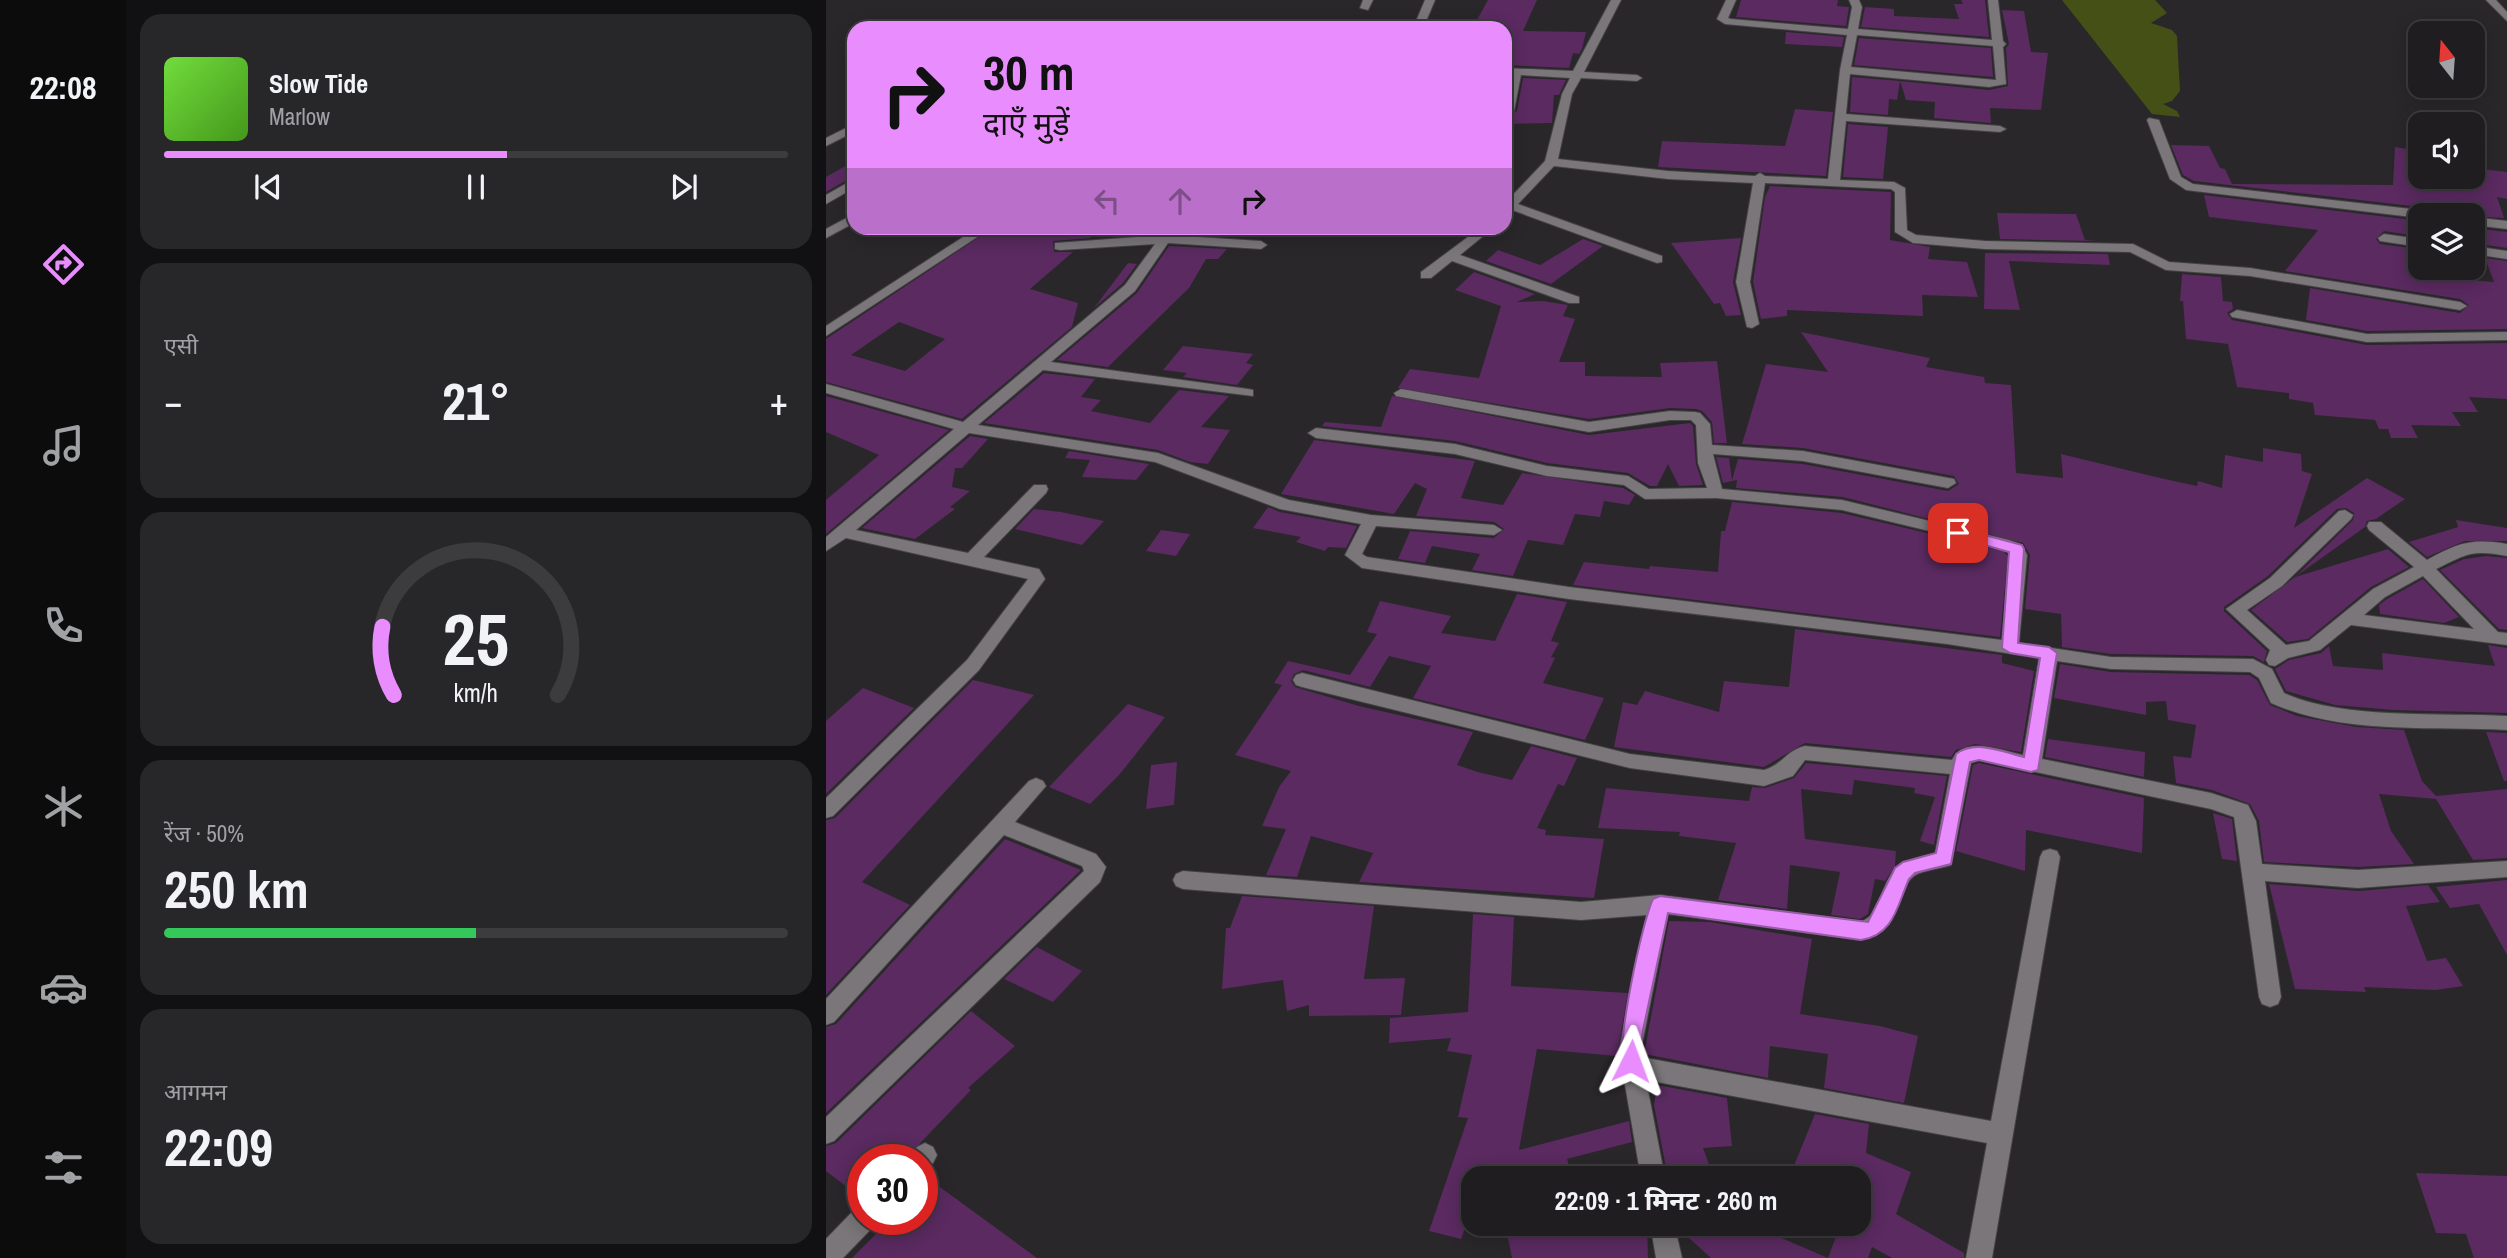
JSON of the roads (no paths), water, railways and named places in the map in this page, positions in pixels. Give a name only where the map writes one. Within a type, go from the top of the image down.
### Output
[{"type":"street","points":[[1422,19],[1430,0]]},
{"type":"street","points":[[1512,201],[1551,162],[1567,94],[1616,0]]},
{"type":"street","points":[[1731,0],[1723,19],[1729,22],[2001,44]]},
{"type":"street","points":[[1834,181],[1843,117],[1845,71],[1857,7],[1854,0]]},
{"type":"street","points":[[1845,71],[1998,84],[2004,78],[1993,0]]},
{"type":"street","points":[[2491,0],[2507,18]]},
{"type":"street","points":[[1512,71],[1637,78]]},
{"type":"street","points":[[1843,117],[2000,129]]},
{"type":"street","points":[[2153,120],[2176,179],[2190,187],[2408,213]]},
{"type":"street","points":[[826,143],[847,131]]},
{"type":"street","points":[[1551,162],[1668,175],[1834,181],[1899,188],[1901,232],[1913,239],[1985,246],[2133,248],[2166,266],[2250,272],[2460,306]]},
{"type":"street","points":[[1752,324],[1743,282],[1760,177]]},
{"type":"street","points":[[826,200],[847,187]]},
{"type":"street","points":[[1512,208],[1657,259]]},
{"type":"street","points":[[826,234],[847,222]]},
{"type":"street","points":[[2485,222],[2507,225]]},
{"type":"street","points":[[826,332],[974,235]]},
{"type":"street","points":[[1426,275],[1478,235]]},
{"type":"street","points":[[2384,237],[2408,241]]},
{"type":"street","points":[[826,546],[837,530],[1130,288],[1166,239]]},
{"type":"street","points":[[1060,246],[1166,239],[1261,245]]},
{"type":"street","points":[[2485,252],[2507,255]]},
{"type":"street","points":[[1451,256],[1574,300]]},
{"type":"street","points":[[2237,314],[2367,338],[2507,336]]},
{"type":"street","points":[[1040,365],[1248,393]]},
{"type":"street","points":[[826,388],[963,427],[1138,453],[1203,473],[1238,489],[1286,505],[1371,520],[1494,530]]},
{"type":"street","points":[[1401,393],[1589,427],[1619,427],[1678,416],[1695,416],[1703,425],[1706,463],[1716,493]]},
{"type":"street","points":[[1316,433],[1455,449],[1548,471],[1628,481],[1645,494],[1716,493],[1842,505],[2017,549],[2010,648]]},
{"type":"street","points":[[1707,449],[1803,456],[1948,483]]},
{"type":"street","points":[[971,560],[1040,489]]},
{"type":"street","points":[[2281,653],[2235,609],[2276,582],[2345,515]]},
{"type":"street","points":[[1371,520],[1353,555],[1362,562],[1569,593],[2125,664],[2242,665],[2260,669],[2277,698],[2297,707],[2395,718],[2507,723]]},
{"type":"street","points":[[2375,526],[2500,638]]},
{"type":"street","points":[[826,810],[973,665],[1035,586],[1037,579],[1033,573],[837,530]]},
{"type":"street","points":[[2260,669],[2281,653],[2314,646],[2379,593],[2425,568],[2471,546],[2507,550]]},
{"type":"street","points":[[2349,619],[2500,638]]},
{"type":"street","points":[[2031,765],[2049,653]]},
{"type":"street","points":[[1302,680],[1630,761],[1748,778],[1777,776],[1786,771],[1797,755],[1805,753],[1961,768]]},
{"type":"street","points":[[1183,880],[1581,911],[1660,904],[1861,931],[1873,930],[1881,922],[1902,874],[1909,867],[1944,859],[1962,759],[1969,754],[2229,806],[2241,811],[2246,821],[2254,872],[2270,997]]},
{"type":"street","points":[[826,1015],[1036,786]]},
{"type":"street","points":[[826,1133],[1093,876],[1096,867],[1089,860],[1000,825]]},
{"type":"street","points":[[1979,1258],[2050,857]]},
{"type":"street","points":[[2254,872],[2358,879],[2507,869]]},
{"type":"street","points":[[1651,1166],[1631,1061],[1632,1030],[1660,904]]},
{"type":"street","points":[[1631,1061],[1655,1072],[2000,1134]]},
{"type":"street","points":[[826,1257],[847,1235]]},
{"type":"street","points":[[1665,1236],[1669,1258]]}]
